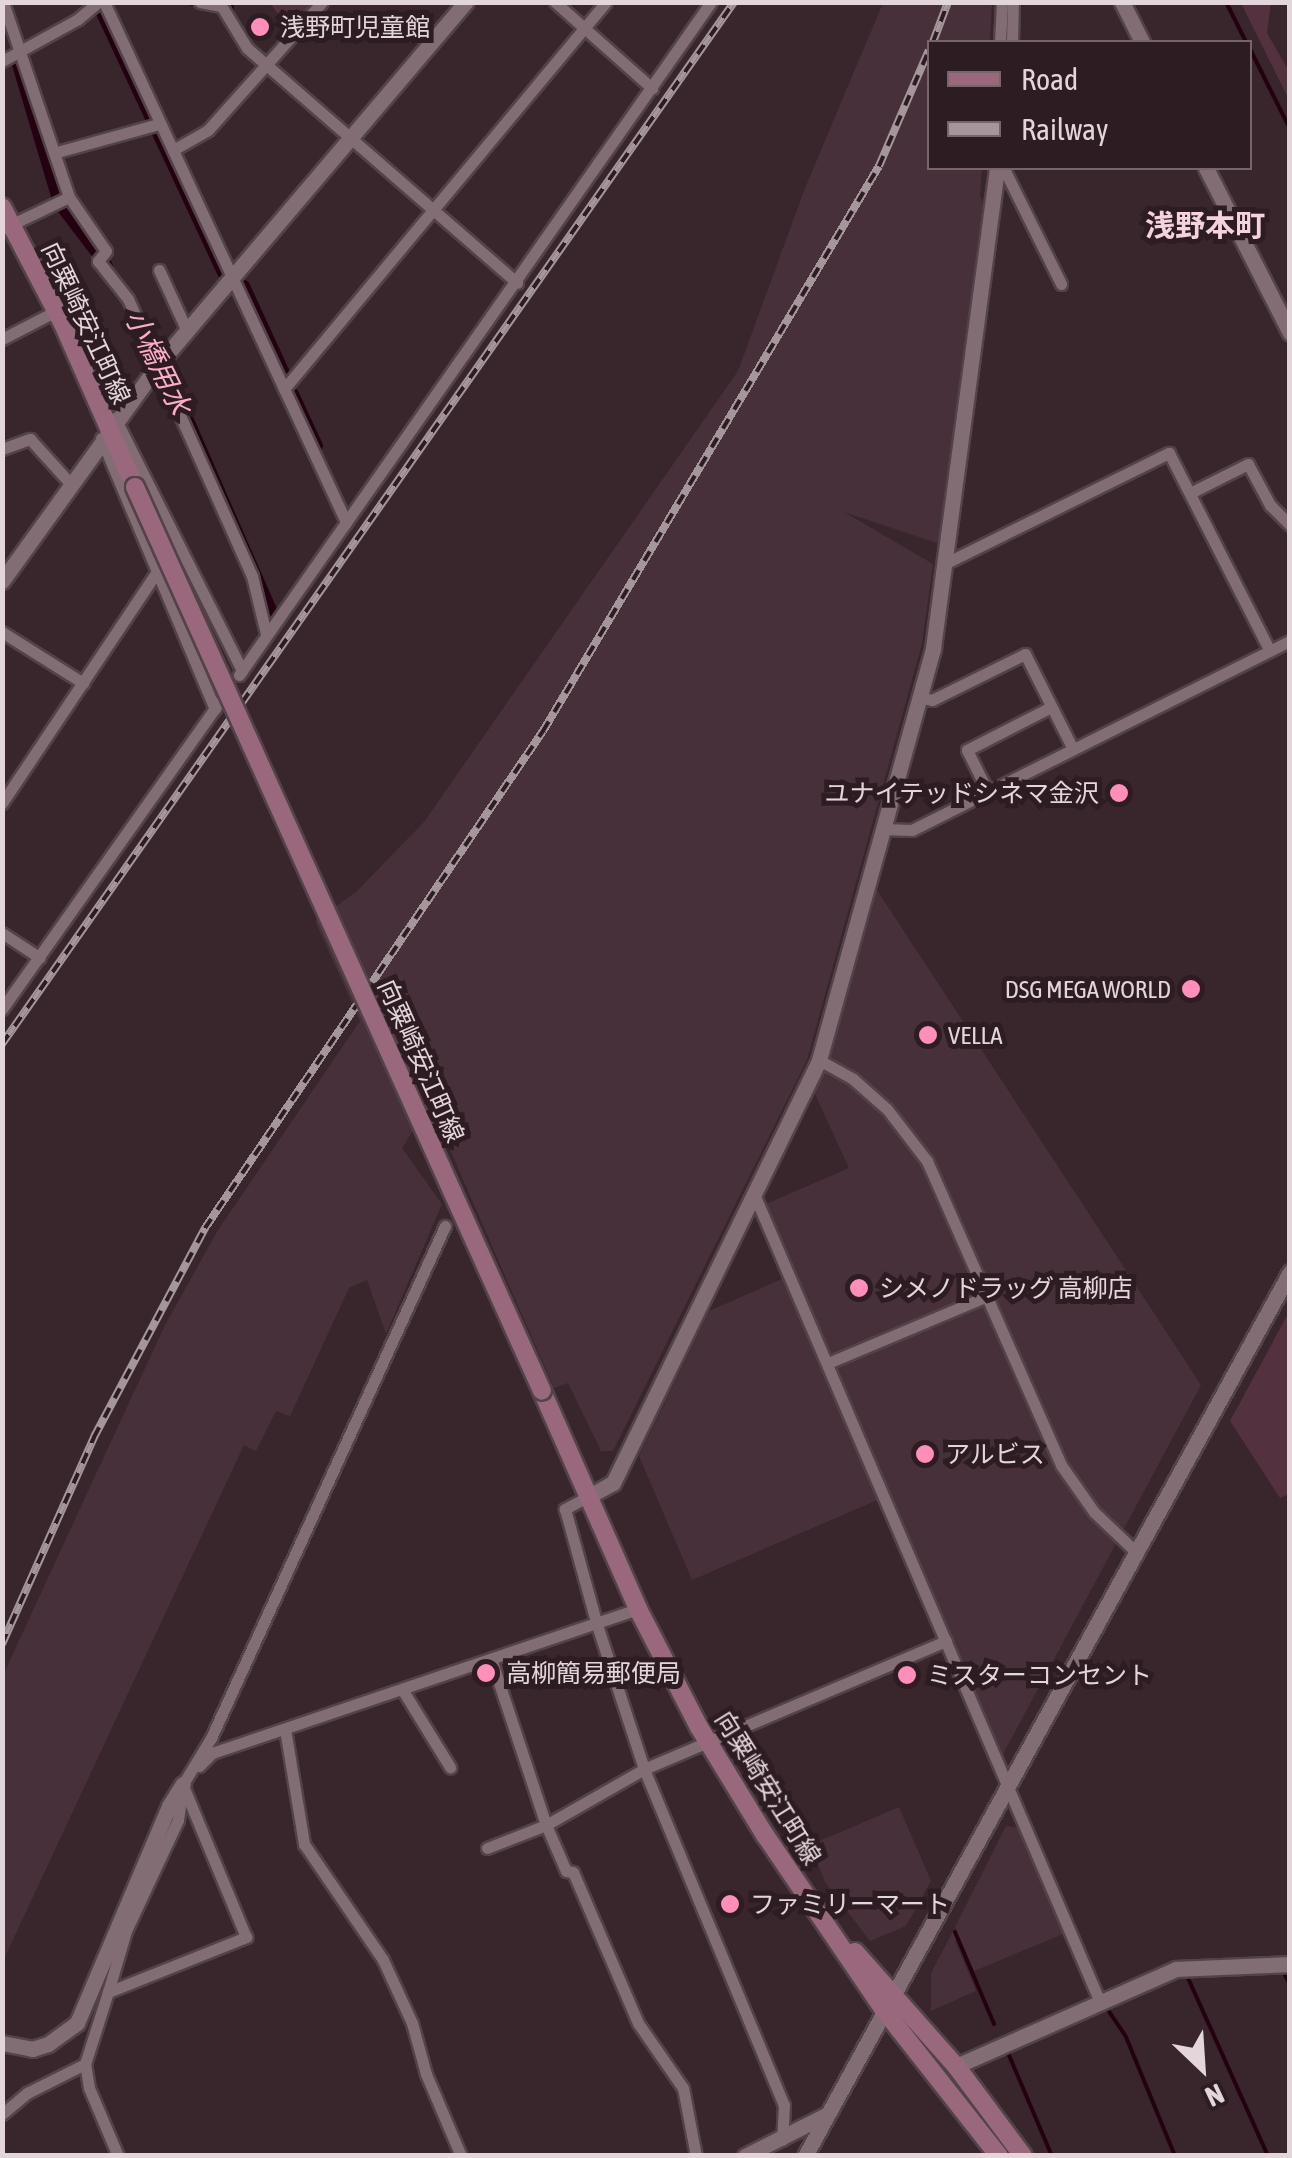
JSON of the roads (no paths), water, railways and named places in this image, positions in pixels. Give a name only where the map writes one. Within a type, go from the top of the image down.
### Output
[{"type":"main road","name":"向粟崎安江町線","points":[[5,220],[56,311],[591,1495],[638,1609],[708,1742],[824,1920],[884,2010],[999,2156]]},
{"type":"main road","name":"向粟崎安江町線","points":[[824,1920],[894,1992],[1023,2156]]},
{"type":"street","points":[[3,2],[69,197],[106,251],[98,261],[128,300],[252,576],[266,634]]},
{"type":"street","points":[[2,61],[101,2],[234,276],[346,522]]},
{"type":"street","points":[[200,2],[219,4],[247,48],[266,66],[517,282]]},
{"type":"street","points":[[173,150],[208,130],[322,2]]},
{"type":"street","points":[[2,581],[108,428],[157,366],[466,2]]},
{"type":"street","points":[[556,2],[652,88]]},
{"type":"street","points":[[284,389],[606,2]]},
{"type":"street","points":[[108,428],[240,673],[711,2]]},
{"type":"street","points":[[1000,40],[1002,2]]},
{"type":"street","points":[[1012,40],[1013,2]]},
{"type":"street","points":[[1122,2],[1141,40]]},
{"type":"street","points":[[56,152],[159,124]]},
{"type":"street","points":[[782,2141],[784,2105],[644,1769],[597,1625],[566,1509],[613,1482],[819,1060],[933,648],[996,170]]},
{"type":"street","points":[[1000,170],[1006,173],[1061,284]]},
{"type":"street","points":[[1207,170],[1290,333]]},
{"type":"street","points":[[5,220],[69,197]]},
{"type":"street","points":[[158,270],[187,331]]},
{"type":"street","points":[[2,339],[56,311]]},
{"type":"street","points":[[2,1009],[218,704],[158,570],[108,428]]},
{"type":"street","points":[[2,450],[30,439],[70,482]]},
{"type":"street","points":[[944,564],[1169,452],[1270,650]]},
{"type":"street","points":[[1190,492],[1248,464],[1270,505],[1290,526]]},
{"type":"street","points":[[2,804],[158,570]]},
{"type":"street","points":[[2,632],[82,683]]},
{"type":"street","points":[[882,829],[912,830],[1290,641]]},
{"type":"street","points":[[918,697],[932,700],[1025,654],[1073,749]]},
{"type":"street","points":[[988,792],[968,750],[1051,708]]},
{"type":"street","points":[[2,933],[40,958]]},
{"type":"street","points":[[819,1060],[853,1079],[904,1128],[936,1175],[1061,1465],[1094,1512],[1136,1552]]},
{"type":"street","points":[[754,1194],[1100,2002]]},
{"type":"street","points":[[2,2043],[32,2048],[48,2044],[77,2023],[98,1981],[168,1806],[219,1721],[445,1226]]},
{"type":"street","points":[[805,2156],[1290,1272]]},
{"type":"street","points":[[828,1363],[986,1296]]},
{"type":"street","points":[[118,2156],[88,2088],[86,2064],[126,1932],[178,1820],[183,1784],[212,1753],[638,1609]]},
{"type":"street","points":[[487,1848],[546,1825],[644,1769],[946,1641]]},
{"type":"street","points":[[492,1659],[546,1825],[566,1871],[573,1872],[638,2023],[683,2088],[696,2156]]},
{"type":"street","points":[[402,1689],[414,1716],[450,1766]]},
{"type":"street","points":[[284,1729],[304,1844],[383,1960],[412,2023],[426,2074],[461,2156]]},
{"type":"street","points":[[108,1992],[246,1937],[183,1784]]},
{"type":"street","points":[[956,2066],[1176,1970],[1290,1964]]},
{"type":"street","points":[[2,2114],[27,2092],[86,2064]]},
{"type":"street","points":[[745,2156],[782,2141],[824,2116]]},
{"type":"waterway","points":[[183,2],[198,5]]},
{"type":"waterway","points":[[231,2],[233,18]]},
{"type":"waterway","points":[[1226,2],[1245,40]]},
{"type":"waterway","points":[[102,13],[223,272]]},
{"type":"waterway","points":[[1252,53],[1290,129]]},
{"type":"waterway","name":"小橋用水","points":[[17,61],[59,203],[107,266]]},
{"type":"waterway","points":[[244,286],[284,373]]},
{"type":"waterway","points":[[293,394],[317,446]]},
{"type":"waterway","name":"小橋用水","points":[[184,411],[272,612]]},
{"type":"waterway","points":[[955,1932],[994,2024]]},
{"type":"waterway","points":[[1285,1975],[1290,1985]]},
{"type":"waterway","points":[[1188,1978],[1268,2156]]},
{"type":"waterway","points":[[1108,2010],[1126,2037],[1175,2156]]},
{"type":"waterway","points":[[1008,2053],[1052,2156]]},
{"type":"railway","points":[[2,1044],[734,2]]},
{"type":"railway","points":[[934,40],[948,2]]},
{"type":"railway","points":[[2,1644],[94,1437],[205,1228],[543,731],[879,166],[927,55]]},
{"type":"place","name":"浅野町児童館","points":[[260,27]]},
{"type":"place","name":"ユナイテッドシネマ金沢","points":[[1119,793]]},
{"type":"place","name":"DSG MEGA WORLD","points":[[1191,989]]},
{"type":"place","name":"VELLA","points":[[928,1035]]},
{"type":"place","name":"シメノドラッグ 高柳店","points":[[859,1288]]},
{"type":"place","name":"アルビス","points":[[925,1454]]},
{"type":"place","name":"高柳簡易郵便局","points":[[486,1673]]},
{"type":"place","name":"ミスターコンセント","points":[[907,1675]]},
{"type":"place","name":"ファミリーマート","points":[[730,1904]]},
{"type":"district","name":"浅野本町","points":[[1205,225]]}]
